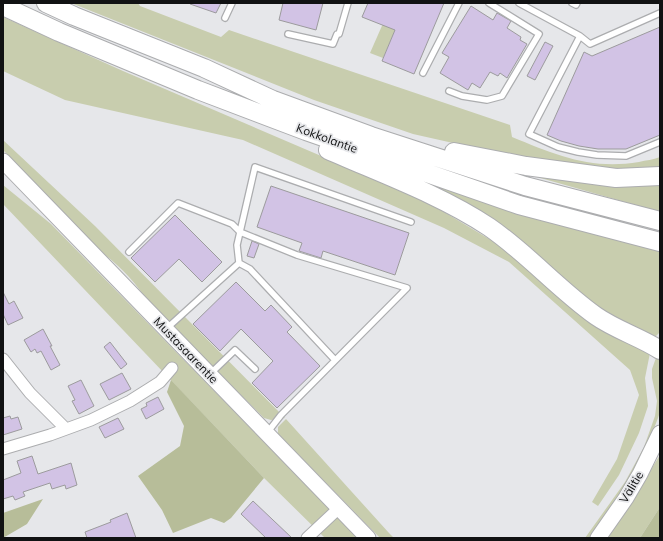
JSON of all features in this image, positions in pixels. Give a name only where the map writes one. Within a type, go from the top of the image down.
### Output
[{"type":"highway","name":"Kokkolantie","points":[[46,3],[204,68],[273,100],[371,136],[525,186],[660,221]]},
{"type":"highway","name":"Kokkolantie","points":[[3,6],[59,32],[184,84],[306,131],[519,205],[660,242]]},
{"type":"highway","points":[[306,131],[320,146],[436,198],[488,227],[597,317],[660,350]]},
{"type":"highway","points":[[371,136],[526,166],[616,178],[660,176]]},
{"type":"main road","name":"Mustasaarentie","points":[[3,161],[368,538]]},
{"type":"main road","name":"Välitie","points":[[598,538],[640,474],[660,433]]},
{"type":"street","points":[[3,359],[27,390],[66,429]]},
{"type":"street","points":[[3,449],[91,420],[130,401],[160,382],[172,368]]},
{"type":"street","points":[[307,538],[339,508]]},
{"type":"lane","points":[[225,18],[232,3]]},
{"type":"lane","points":[[288,34],[333,44],[337,34],[339,34],[348,3]]},
{"type":"lane","points":[[423,73],[459,3]]},
{"type":"lane","points":[[449,91],[462,96],[487,100],[502,96],[539,34],[489,3]]},
{"type":"lane","points":[[519,3],[580,36],[590,44],[660,14]]},
{"type":"lane","points":[[572,3],[576,5],[577,3]]},
{"type":"lane","points":[[580,36],[529,134],[558,147],[597,155],[626,156],[660,142]]},
{"type":"lane","points":[[239,263],[237,245],[255,167],[411,222]]},
{"type":"lane","points":[[129,252],[178,203],[232,224],[240,232],[297,254],[407,288],[281,415],[266,433]]},
{"type":"lane","points":[[166,330],[239,263]]},
{"type":"lane","points":[[239,263],[250,269],[335,360]]},
{"type":"lane","points":[[210,374],[235,350],[255,369]]},
{"type":"green space","points":[[71,3],[138,3],[140,6],[221,37],[229,30],[510,125],[512,137],[559,155],[605,164],[639,162],[660,157],[660,167],[625,170],[569,166],[493,152],[413,134],[314,100]]},
{"type":"green space","points":[[392,3],[407,3],[383,58],[370,53]]},
{"type":"green space","points":[[3,17],[123,71],[424,200],[519,257],[650,353],[645,378],[648,406],[639,433],[619,475],[598,506],[592,502],[617,459],[639,395],[630,370],[509,262],[444,228],[243,140],[65,100],[3,71]]},
{"type":"green space","points":[[3,140],[95,226],[285,418],[271,420],[264,418],[150,304],[127,274],[98,250],[3,150]]},
{"type":"green space","points":[[516,171],[660,180],[660,212]]},
{"type":"green space","points":[[409,179],[660,249],[660,332],[655,337],[600,312]]},
{"type":"green space","points":[[3,185],[51,224],[358,538],[325,538],[264,478],[3,204]]},
{"type":"green space","points":[[657,355],[660,358],[660,412],[646,449],[628,483],[589,538],[585,538],[625,482],[644,447],[655,416],[657,401],[652,378],[652,369]]},
{"type":"green space","points":[[171,380],[264,478],[231,518],[224,523],[211,518],[173,533],[162,510],[138,476],[180,446],[184,426],[167,392]]},
{"type":"green space","points":[[286,419],[394,538],[380,538],[278,434],[278,427]]},
{"type":"green space","points":[[660,455],[660,507],[640,538],[608,538]]},
{"type":"green space","points":[[43,499],[27,524],[3,538],[3,513]]},
{"type":"green space","points":[[660,507],[660,538],[640,538]]},
{"type":"building","points":[[190,3],[221,3],[216,13]]},
{"type":"building","points":[[283,3],[323,3],[316,30],[279,20]]},
{"type":"building","points":[[368,3],[444,3],[414,74],[382,61],[395,30],[362,17]]},
{"type":"building","points":[[471,6],[493,20],[497,13],[511,21],[507,28],[521,37],[520,40],[527,44],[507,78],[500,73],[498,76],[490,72],[480,88],[472,83],[468,90],[440,73],[449,57],[442,53]]},
{"type":"building","points":[[660,27],[660,135],[626,149],[598,149],[579,146],[547,135],[584,52],[592,56]]},
{"type":"building","points":[[545,42],[553,46],[535,80],[527,76]]},
{"type":"building","points":[[271,186],[409,233],[395,275],[323,251],[321,258],[299,251],[302,243],[257,227]]},
{"type":"building","points":[[175,215],[222,262],[202,282],[179,259],[155,282],[131,258]]},
{"type":"building","points":[[252,241],[259,244],[254,258],[247,256]]},
{"type":"building","points":[[236,282],[265,311],[271,305],[292,327],[287,332],[320,366],[277,408],[252,383],[273,361],[241,329],[220,351],[193,324]]},
{"type":"building","points":[[3,292],[9,304],[14,301],[23,318],[8,325],[3,314]]},
{"type":"building","points":[[43,329],[60,365],[51,370],[41,351],[37,353],[35,349],[31,352],[24,340]]},
{"type":"building","points":[[110,342],[127,364],[121,369],[104,347]]},
{"type":"building","points":[[122,373],[131,389],[109,400],[100,384]]},
{"type":"building","points":[[81,380],[94,406],[79,414],[72,401],[75,400],[68,386]]},
{"type":"building","points":[[158,397],[164,409],[146,419],[141,409],[147,406],[146,403]]},
{"type":"building","points":[[10,416],[11,419],[18,417],[22,429],[3,435],[3,418]]},
{"type":"building","points":[[118,418],[124,429],[105,438],[99,427]]},
{"type":"building","points":[[32,456],[38,474],[71,463],[77,485],[66,489],[65,485],[52,489],[50,483],[23,492],[25,496],[15,500],[13,496],[3,499],[3,480],[21,473],[17,461]]},
{"type":"building","points":[[253,501],[292,538],[266,538],[241,514]]},
{"type":"building","points":[[127,513],[136,538],[87,538],[85,532],[111,522],[110,520]]}]
